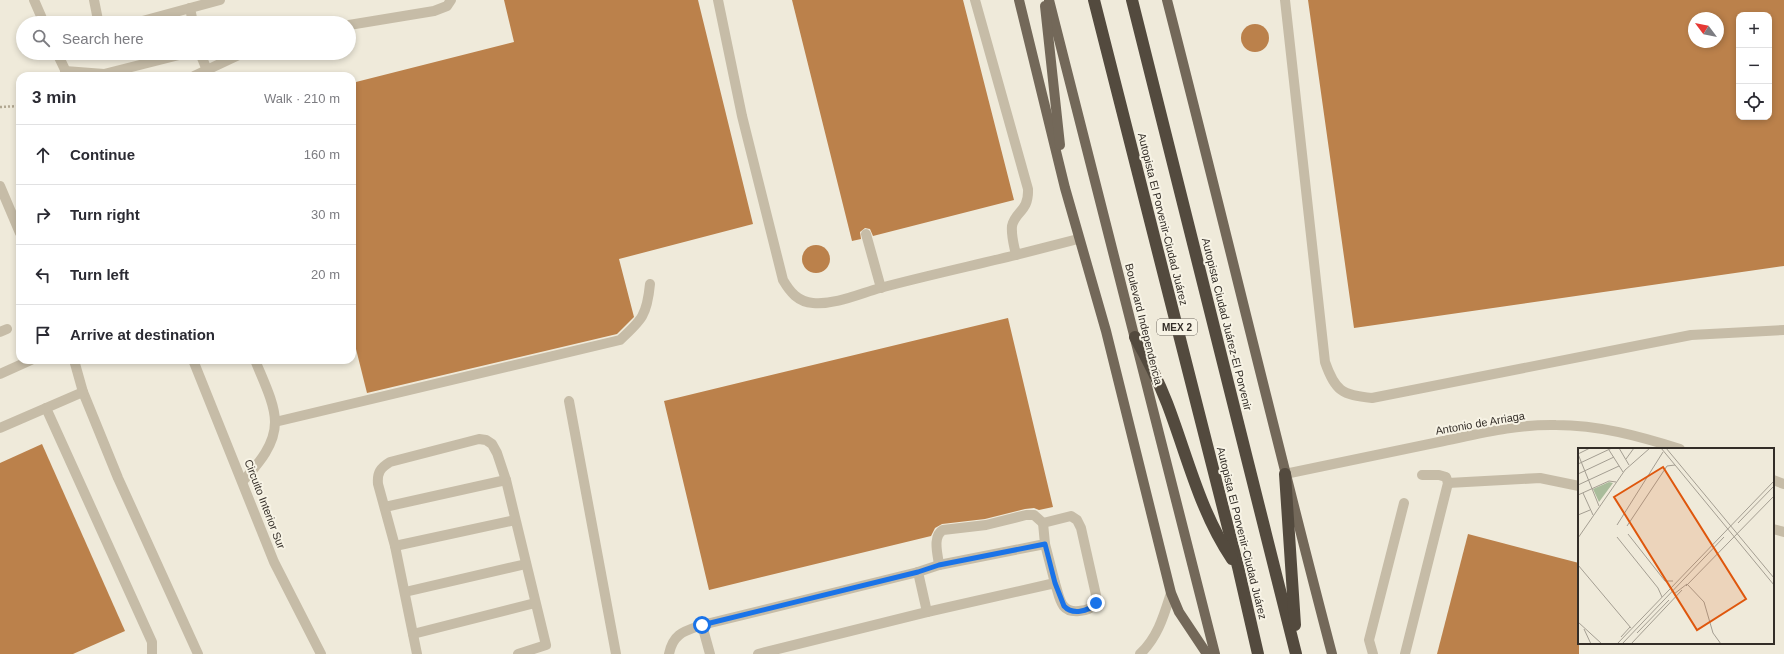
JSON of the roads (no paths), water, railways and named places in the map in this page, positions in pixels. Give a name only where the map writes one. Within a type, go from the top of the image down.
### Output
[{"type":"highway","name":"Autopista El Porvenir-Ciudad Juárez","points":[[1094,0],[1238,567],[1258,654]]},
{"type":"highway","name":"Autopista Ciudad Juárez-El Porvenir","points":[[1132,0],[1296,654]]},
{"type":"highway","points":[[1135,337],[1152,368],[1167,403],[1188,465],[1216,531],[1238,567]]},
{"type":"highway","points":[[1285,474],[1296,654]]},
{"type":"main road","points":[[1019,0],[1064,188],[1106,331],[1171,593],[1178,612],[1207,654]]},
{"type":"main road","points":[[1044,0],[1064,188]]},
{"type":"main road","name":"Boulevard Independencia","points":[[1049,0],[1216,654]]},
{"type":"main road","points":[[1168,0],[1237,273],[1285,474],[1332,654]]},
{"type":"street","points":[[34,0],[41,16]]},
{"type":"street","points":[[94,0],[97,16]]},
{"type":"street","points":[[161,16],[220,0]]},
{"type":"street","points":[[356,24],[434,11],[447,6],[451,0]]},
{"type":"street","points":[[718,0],[742,116],[783,280],[791,293],[801,300],[811,303],[827,303],[1078,239]]},
{"type":"street","points":[[975,0],[1028,189],[1028,199],[1024,208],[1016,217],[1012,225],[1012,236],[1016,255]]},
{"type":"street","points":[[1285,0],[1325,362],[1332,380],[1342,391],[1353,396],[1372,398],[1691,335],[1784,330]]},
{"type":"street","points":[[190,8],[192,16]]},
{"type":"street","points":[[60,60],[65,72]]},
{"type":"street","points":[[112,72],[159,60]]},
{"type":"street","points":[[203,60],[207,70]]},
{"type":"street","points":[[203,72],[228,60]]},
{"type":"street","points":[[0,186],[16,224]]},
{"type":"street","points":[[866,234],[881,288]]},
{"type":"street","points":[[274,422],[620,340],[638,324],[648,306],[650,284]]},
{"type":"street","points":[[0,374],[22,364]]},
{"type":"street","points":[[78,364],[83,392],[118,478],[198,654]]},
{"type":"street","name":"Circuito Interior Sur","points":[[195,364],[274,562],[321,654]]},
{"type":"street","points":[[243,482],[260,462],[270,442],[274,422],[269,397],[257,364]]},
{"type":"street","points":[[0,428],[83,392]]},
{"type":"street","points":[[569,401],[616,654]]},
{"type":"street","points":[[46,408],[152,642],[152,654]]},
{"type":"street","name":"Antonio de Arriaga","points":[[1285,474],[1490,432],[1532,425],[1578,426],[1608,429],[1649,439],[1677,448]]},
{"type":"street","points":[[417,654],[395,546],[377,476],[379,470],[390,462],[479,439],[486,440],[492,444],[497,453],[506,480],[514,520],[547,649],[518,654]]},
{"type":"street","points":[[1405,654],[1448,483],[1446,477],[1442,475],[1422,475]]},
{"type":"street","points":[[1448,483],[1540,478],[1578,486]]},
{"type":"street","points":[[385,507],[506,480]]},
{"type":"street","points":[[1373,654],[1369,640],[1404,503]]},
{"type":"street","points":[[939,565],[936,538],[943,530],[986,525],[1026,515],[1034,515],[1043,523],[1045,544],[1061,602],[1069,611],[1089,609],[1096,603],[1096,595],[1081,528],[1076,520],[1071,516],[1043,523]]},
{"type":"street","points":[[395,546],[514,520]]},
{"type":"street","points":[[1774,529],[1784,532]]},
{"type":"street","points":[[669,654],[673,642],[682,632],[702,625],[918,572],[939,565],[1045,544]]},
{"type":"street","points":[[405,592],[526,564]]},
{"type":"street","points":[[918,572],[927,612]]},
{"type":"street","points":[[758,654],[927,612],[1055,583]]},
{"type":"street","points":[[1140,654],[1149,646],[1163,620],[1171,593]]},
{"type":"street","points":[[413,634],[535,602]]},
{"type":"street","points":[[702,625],[710,654]]}]
